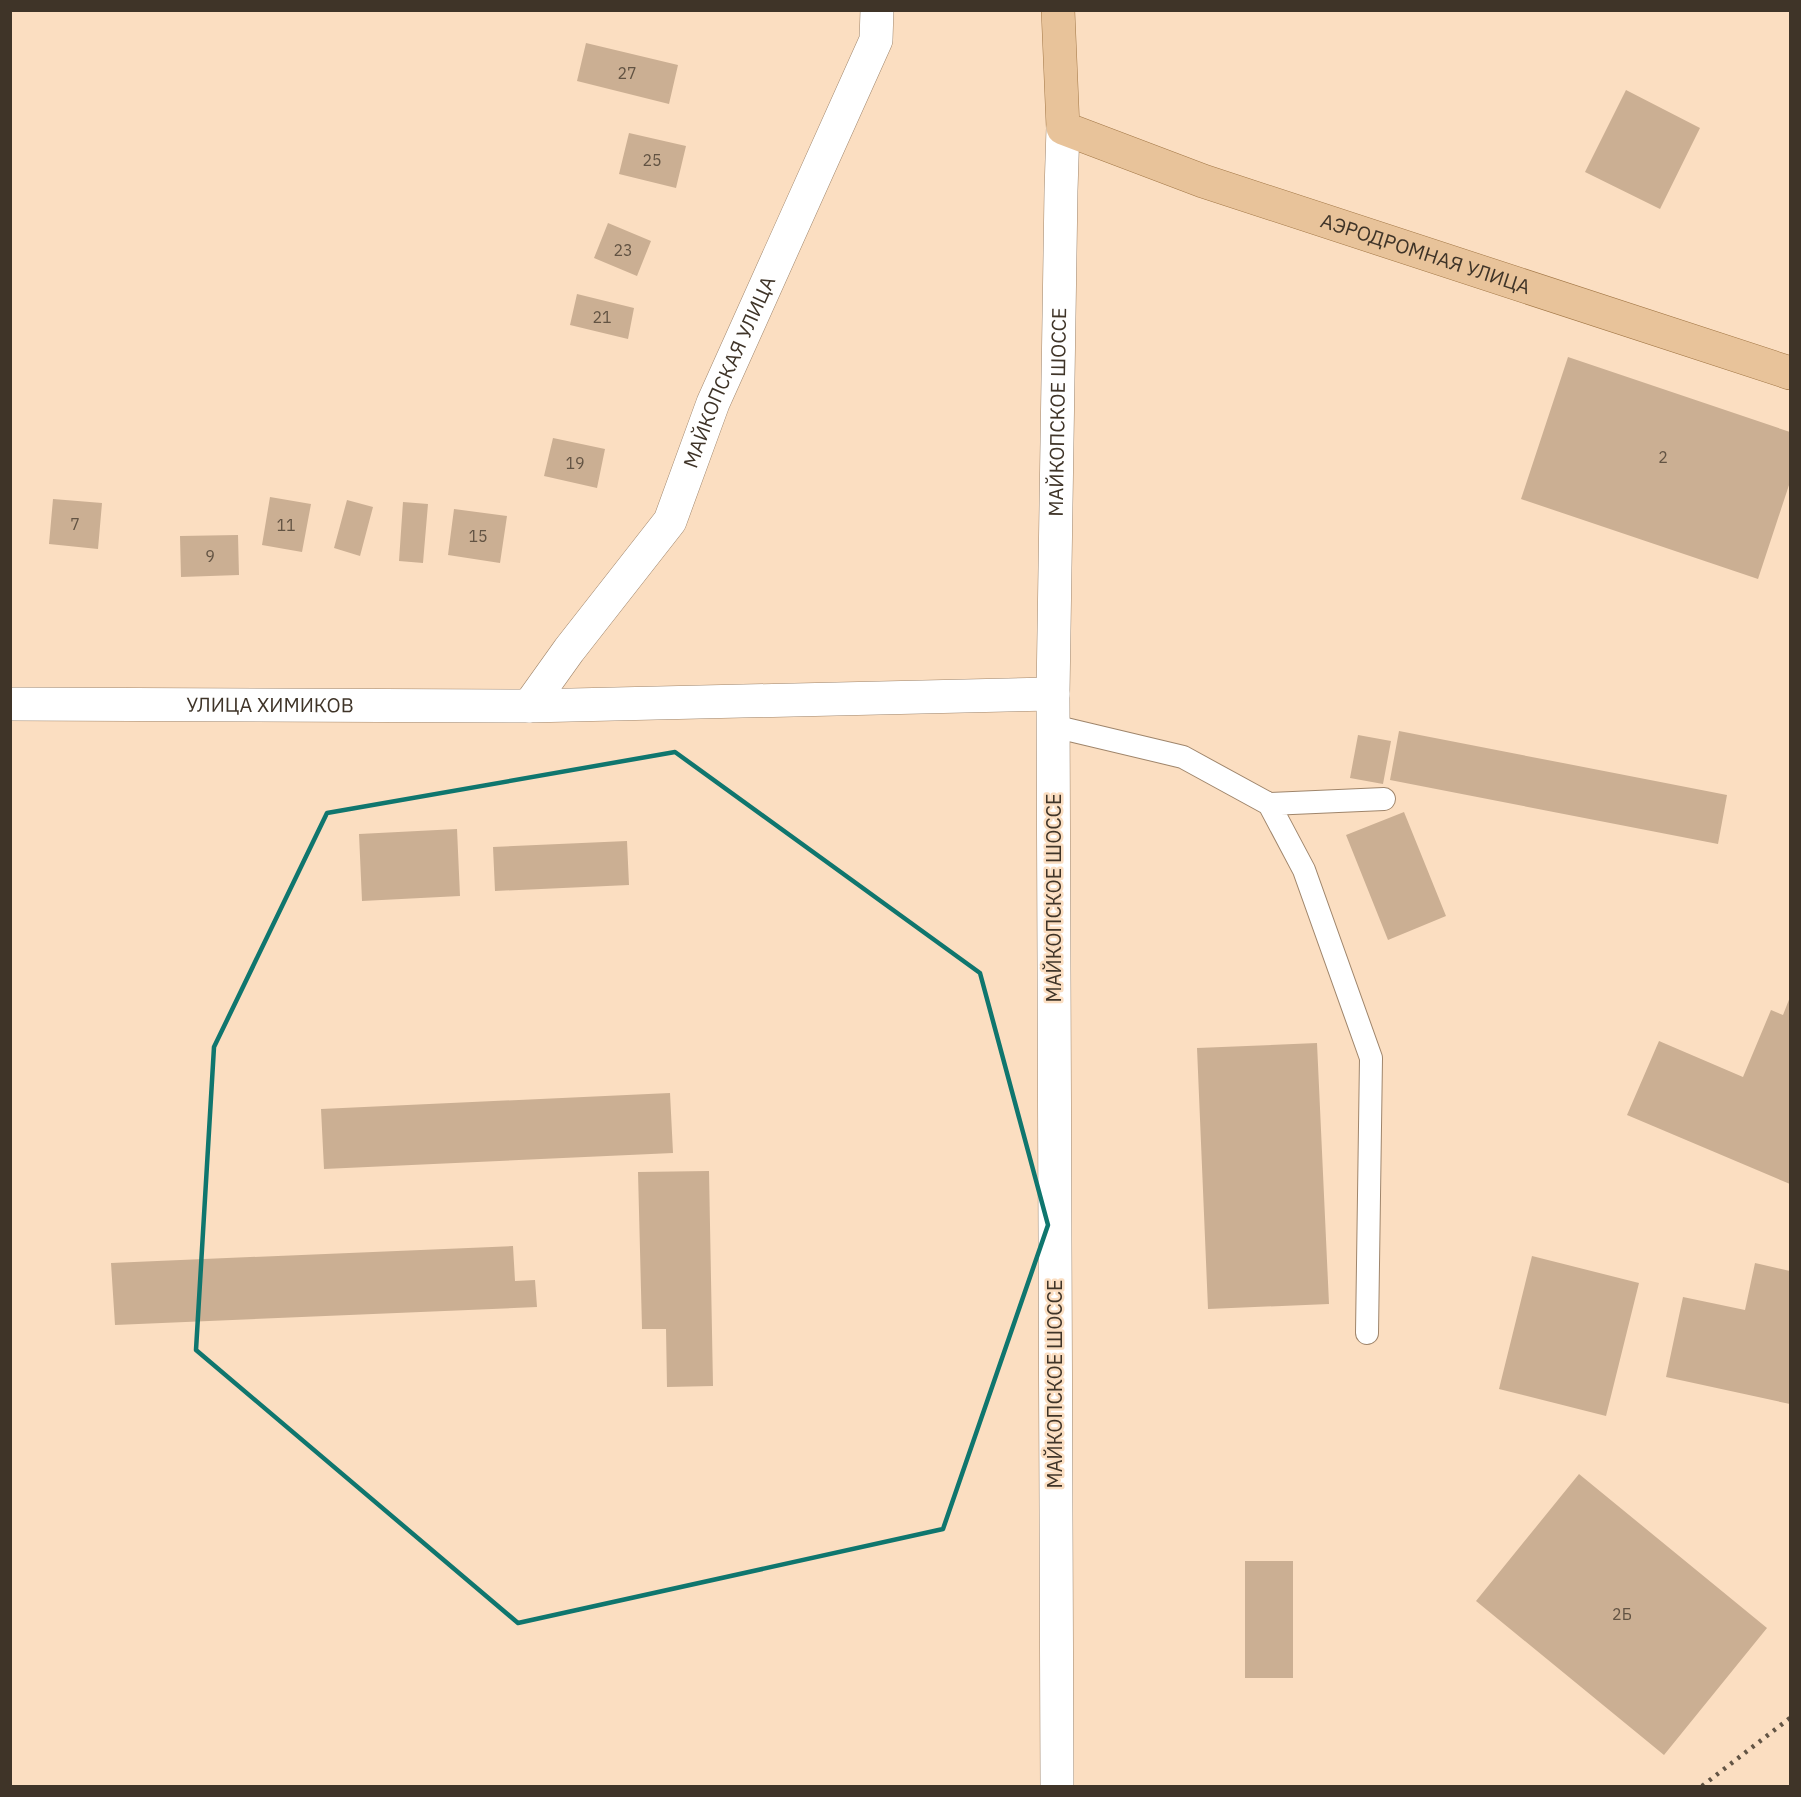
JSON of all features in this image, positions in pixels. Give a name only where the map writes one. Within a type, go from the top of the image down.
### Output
[{"type":"main road","name":"МАЙКОПСКОЕ ШОССЕ","points":[[1058,10],[1063,128]]},
{"type":"main road","name":"АЭРОДРОМНАЯ УЛИЦА","points":[[1063,128],[1203,181],[1791,373]]},
{"type":"street","name":"МАЙКОПСКАЯ УЛИЦА","points":[[529,706],[569,650],[669,521],[713,403],[876,40],[877,10]]},
{"type":"street","name":"МАЙКОПСКОЕ ШОССЕ","points":[[1057,1786],[1053,694],[1060,191],[1063,128]]},
{"type":"street","name":"УЛИЦА ХИМИКОВ","points":[[10,704],[529,706],[1053,694]]},
{"type":"lane","points":[[1053,726],[1183,757],[1269,804],[1384,799]]},
{"type":"lane","points":[[1269,804],[1304,870],[1371,1058],[1367,1333]]},
{"type":"highlighted area","points":[[675,752],[980,973],[1048,1225],[943,1529],[518,1623],[196,1350],[214,1047],[327,813]]},
{"type":"building","points":[[586,43],[678,65],[669,104],[577,81]]},
{"type":"building","points":[[1626,90],[1700,128],[1660,209],[1585,172]]},
{"type":"building","points":[[629,133],[686,146],[676,188],[619,174]]},
{"type":"building","points":[[608,223],[651,241],[637,276],[594,258]]},
{"type":"building","points":[[577,294],[634,308],[628,339],[570,325]]},
{"type":"building","points":[[1568,357],[1790,432],[1790,482],[1758,579],[1521,499]]},
{"type":"building","points":[[553,438],[605,449],[597,488],[544,476]]},
{"type":"building","points":[[270,497],[311,504],[302,552],[262,545]]},
{"type":"building","points":[[53,499],[102,503],[98,549],[49,544]]},
{"type":"building","points":[[347,500],[373,507],[360,556],[334,548]]},
{"type":"building","points":[[403,502],[428,504],[423,563],[399,561]]},
{"type":"building","points":[[454,509],[507,516],[500,563],[448,555]]},
{"type":"building","points":[[238,535],[239,575],[181,577],[180,536]]},
{"type":"building","points":[[1399,731],[1727,795],[1718,844],[1390,780]]},
{"type":"building","points":[[1358,735],[1391,741],[1383,784],[1350,778]]},
{"type":"building","points":[[1404,812],[1446,916],[1388,940],[1346,835]]},
{"type":"building","points":[[457,829],[460,896],[362,901],[359,834]]},
{"type":"building","points":[[627,841],[629,885],[495,891],[493,847]]},
{"type":"building","points":[[1790,997],[1790,1184],[1627,1115],[1659,1041],[1743,1077],[1771,1010],[1783,1015]]},
{"type":"building","points":[[1317,1043],[1329,1304],[1208,1309],[1197,1048]]},
{"type":"building","points":[[670,1093],[673,1153],[324,1169],[321,1109]]},
{"type":"building","points":[[709,1171],[713,1386],[667,1387],[666,1329],[642,1329],[638,1172]]},
{"type":"building","points":[[513,1246],[515,1281],[535,1280],[537,1307],[115,1325],[111,1263]]},
{"type":"building","points":[[1532,1256],[1639,1283],[1606,1416],[1499,1389]]},
{"type":"building","points":[[1755,1263],[1790,1271],[1790,1404],[1666,1377],[1683,1297],[1745,1310]]},
{"type":"building","points":[[1579,1474],[1767,1628],[1664,1755],[1476,1601]]},
{"type":"building","points":[[1245,1561],[1293,1561],[1293,1678],[1245,1678]]},
{"type":"railway","points":[[1702,1786],[1790,1718]]}]
